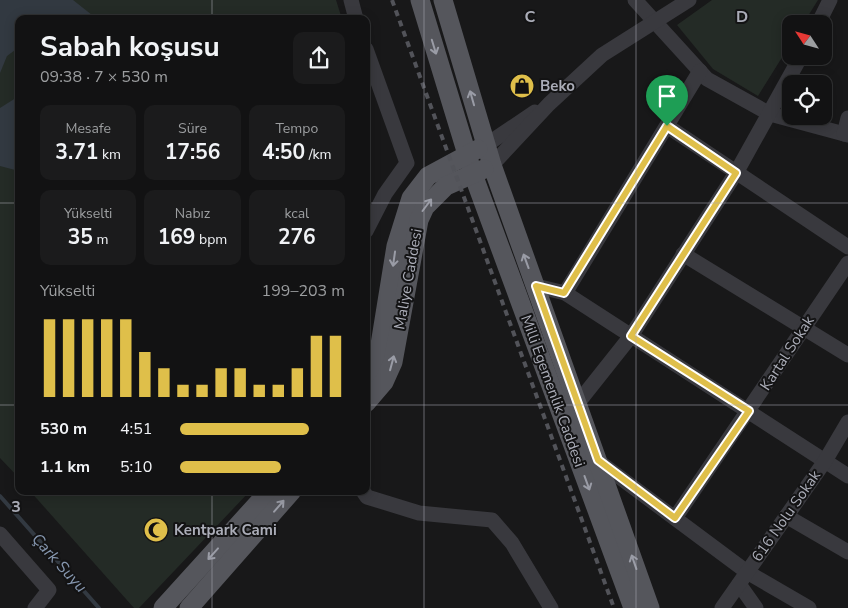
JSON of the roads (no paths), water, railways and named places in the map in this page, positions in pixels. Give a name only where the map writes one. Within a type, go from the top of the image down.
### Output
[{"type":"main road","points":[[420,0],[467,155]]},
{"type":"main road","points":[[443,0],[486,145]]},
{"type":"main road","name":"Maliye Caddesi","points":[[370,372],[378,357],[402,220],[411,198],[428,176],[486,145]]},
{"type":"main road","name":"Milli Egemenlik Caddesi","points":[[486,145],[650,608]]},
{"type":"main road","name":"Milli Egemenlik Caddesi","points":[[467,155],[632,608]]},
{"type":"main road","name":"Maliye Caddesi","points":[[370,398],[384,382],[393,362],[419,220],[425,207],[446,186],[492,165]]},
{"type":"main road","points":[[163,608],[265,495]]},
{"type":"main road","points":[[189,608],[288,495]]},
{"type":"street","points":[[350,0],[355,15]]},
{"type":"street","points":[[635,0],[707,79],[770,114],[846,135],[848,118]]},
{"type":"street","points":[[492,165],[549,104],[602,55],[690,0]]},
{"type":"street","points":[[822,15],[830,0]]},
{"type":"street","points":[[370,60],[407,163],[428,176]]},
{"type":"street","points":[[577,404],[631,336],[736,173],[796,65]]},
{"type":"street","points":[[564,293],[700,71]]},
{"type":"street","points":[[486,145],[513,125],[549,104]]},
{"type":"street","points":[[667,126],[848,247]]},
{"type":"street","points":[[370,223],[385,194],[407,163]]},
{"type":"street","points":[[683,254],[848,356]]},
{"type":"street","name":"Kartal Sokak","points":[[675,518],[749,411],[802,327],[848,262]]},
{"type":"street","points":[[536,286],[564,293],[848,476]]},
{"type":"street","name":"616 Nolu Sokak","points":[[722,608],[825,461],[848,422]]},
{"type":"street","points":[[598,460],[675,518],[743,578],[809,608]]},
{"type":"street","points":[[365,495],[419,513],[492,520],[512,543],[551,608]]},
{"type":"street","points":[[786,516],[848,552]]},
{"type":"street","points":[[0,534],[49,590],[35,608]]},
{"type":"street","points":[[743,578],[756,608]]},
{"type":"waterway","name":"Çark Suyu","points":[[0,496],[99,608]]},
{"type":"railway","points":[[392,0],[614,608]]},
{"type":"place","name":"Beko","points":[[522,86]]},
{"type":"place","name":"Kentpark Cami","points":[[156,530]]}]
